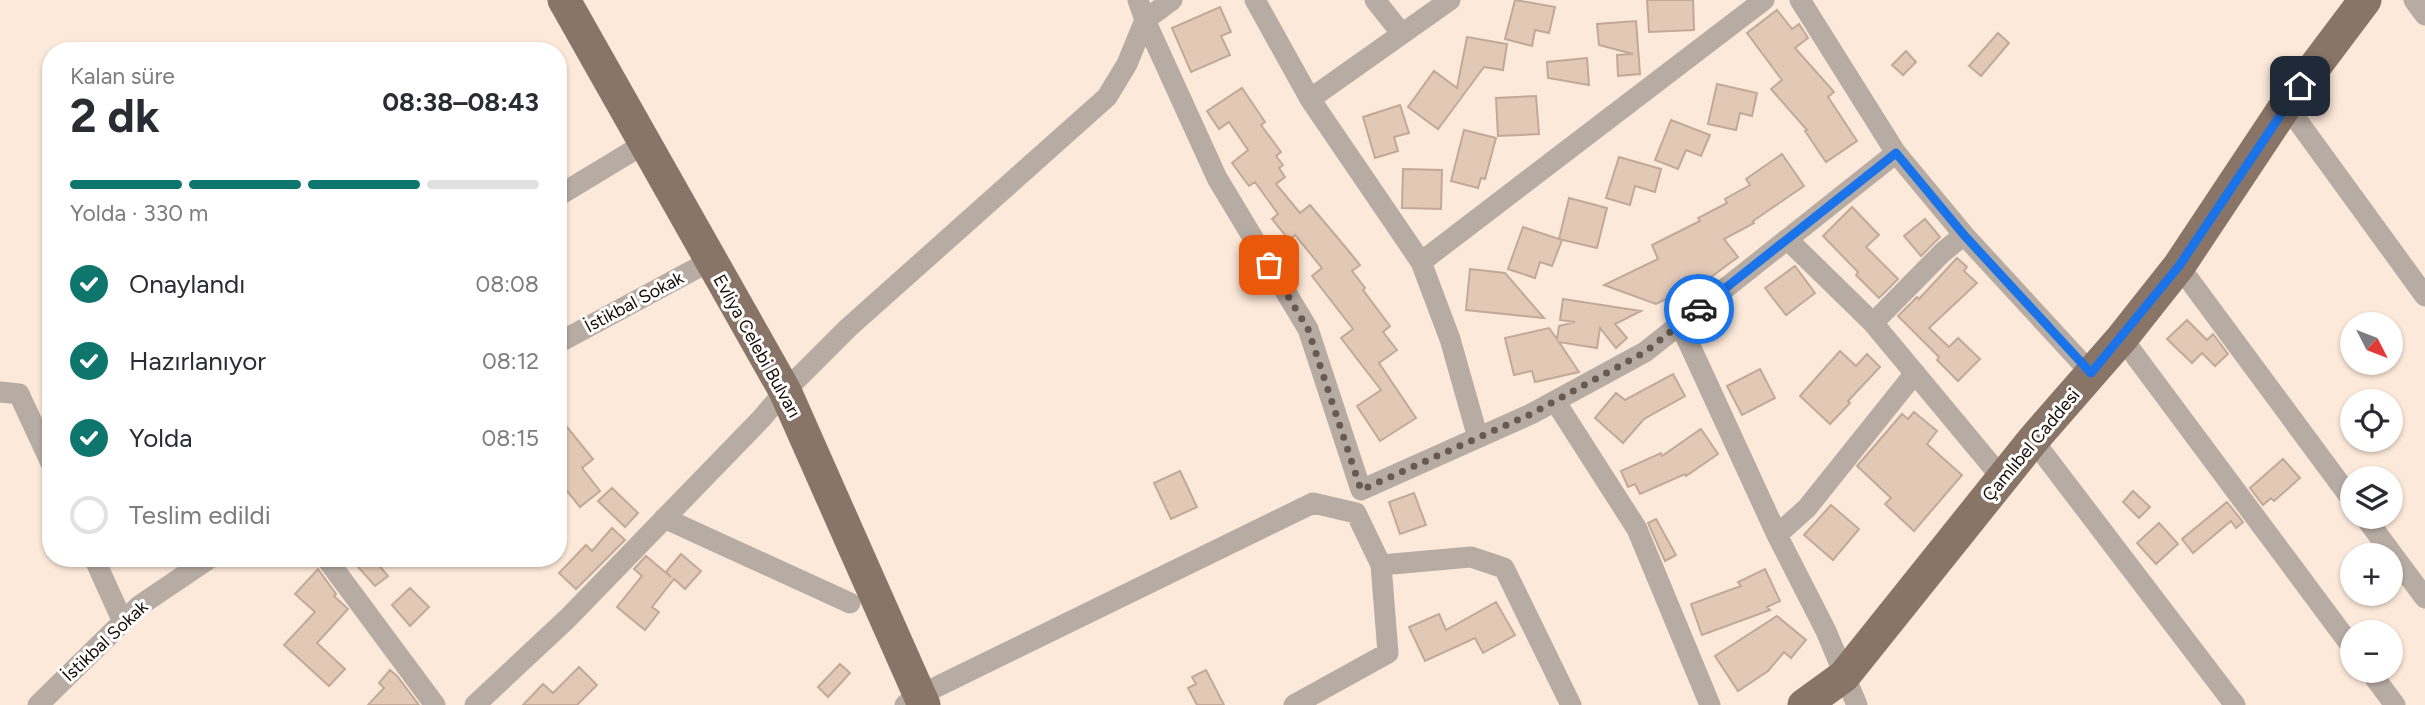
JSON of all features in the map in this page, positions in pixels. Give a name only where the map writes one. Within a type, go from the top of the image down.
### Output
[{"type":"main road","name":"Evliya Celebi Bulvarı","points":[[564,0],[785,391],[916,702]]},
{"type":"main road","name":"Çamlıbel Caddesi","points":[[1804,705],[1850,690],[2002,478],[2122,338],[2179,266],[2286,105],[2365,0]]},
{"type":"street","points":[[1141,10],[1172,0]]},
{"type":"street","points":[[1255,0],[1310,99],[1420,262],[1450,339],[1478,438]]},
{"type":"street","points":[[1375,0],[1402,34]]},
{"type":"street","points":[[1310,99],[1450,0]]},
{"type":"street","points":[[1420,262],[1764,0]]},
{"type":"street","points":[[1800,0],[1896,153],[1964,235],[2091,373]]},
{"type":"street","points":[[2414,0],[2425,15]]},
{"type":"street","points":[[475,705],[568,618],[848,328],[1107,97],[1127,64],[1141,10]]},
{"type":"street","points":[[1141,10],[1217,178],[1308,329],[1361,490],[1555,401],[1645,352],[1896,153]]},
{"type":"street","points":[[2286,105],[2425,296]]},
{"type":"street","points":[[567,191],[634,150]]},
{"type":"street","points":[[1873,323],[1943,252],[1964,235]]},
{"type":"street","points":[[1787,239],[1873,323],[2002,478]]},
{"type":"street","name":"İstikbal Sokak","points":[[567,338],[710,261]]},
{"type":"street","points":[[2179,266],[2340,484]]},
{"type":"street","points":[[1680,324],[1777,535],[1826,631],[1850,690]]},
{"type":"street","points":[[2122,338],[2340,631]]},
{"type":"street","points":[[1777,535],[1807,508],[1915,373]]},
{"type":"street","points":[[0,392],[19,394],[42,444]]},
{"type":"street","points":[[1555,401],[1637,530],[1710,705]]},
{"type":"street","points":[[2033,440],[2235,705]]},
{"type":"street","points":[[916,702],[1313,503],[1356,513],[1381,565],[1388,653],[1294,705]]},
{"type":"street","points":[[664,519],[850,603]]},
{"type":"street","points":[[2374,529],[2425,598]]},
{"type":"street","points":[[1381,565],[1471,557],[1504,568],[1571,705]]},
{"type":"street","points":[[98,567],[123,622]]},
{"type":"street","name":"İstikbal Sokak","points":[[38,705],[139,606],[197,567]]},
{"type":"street","points":[[333,567],[435,705]]},
{"type":"street","points":[[2379,683],[2395,705]]},
{"type":"building","points":[[1515,0],[1555,7],[1549,33],[1535,30],[1532,46],[1505,39]]},
{"type":"building","points":[[1647,0],[1693,0],[1694,30],[1649,32]]},
{"type":"building","points":[[1220,7],[1231,32],[1221,36],[1230,55],[1191,72],[1172,28]]},
{"type":"building","points":[[1777,10],[1792,29],[1799,24],[1808,38],[1795,48],[1834,92],[1828,97],[1857,141],[1826,162],[1805,131],[1807,130],[1771,89],[1782,80],[1747,33]]},
{"type":"building","points":[[1636,21],[1640,74],[1618,76],[1617,55],[1633,54],[1599,45],[1597,24]]},
{"type":"building","points":[[1998,33],[2009,43],[1981,76],[1969,66]]},
{"type":"building","points":[[1467,37],[1507,44],[1503,70],[1484,67],[1438,129],[1408,107],[1434,71],[1457,88]]},
{"type":"building","points":[[1906,51],[1916,62],[1903,75],[1892,65]]},
{"type":"building","points":[[1587,58],[1589,85],[1548,78],[1547,62]]},
{"type":"building","points":[[1717,84],[1757,93],[1752,116],[1740,113],[1736,130],[1708,124]]},
{"type":"building","points":[[1242,88],[1265,122],[1261,125],[1281,152],[1276,156],[1283,165],[1279,168],[1285,177],[1276,184],[1300,213],[1310,205],[1360,265],[1352,271],[1390,326],[1383,332],[1397,350],[1379,363],[1416,418],[1380,441],[1357,406],[1381,390],[1341,338],[1353,329],[1312,276],[1322,268],[1295,235],[1289,240],[1272,219],[1278,214],[1255,182],[1249,186],[1232,163],[1248,150],[1229,122],[1219,129],[1207,111]]},
{"type":"building","points":[[1536,96],[1539,134],[1498,136],[1496,98]]},
{"type":"building","points":[[1400,105],[1409,133],[1394,137],[1398,151],[1375,158],[1363,117]]},
{"type":"building","points":[[1671,120],[1710,135],[1701,156],[1686,150],[1678,169],[1655,160]]},
{"type":"building","points":[[1464,130],[1496,138],[1485,179],[1481,178],[1478,188],[1451,181]]},
{"type":"building","points":[[1782,154],[1804,186],[1753,221],[1754,223],[1724,239],[1738,257],[1681,305],[1672,296],[1656,304],[1604,285],[1658,259],[1652,245],[1700,221],[1698,218],[1727,203],[1725,199],[1750,185],[1746,179]]},
{"type":"building","points":[[1619,157],[1661,169],[1655,192],[1635,186],[1630,205],[1606,198]]},
{"type":"building","points":[[1403,169],[1442,170],[1441,209],[1402,208]]},
{"type":"building","points":[[1569,198],[1607,208],[1597,248],[1559,239]]},
{"type":"building","points":[[1852,207],[1879,235],[1866,247],[1898,279],[1879,298],[1823,236]]},
{"type":"building","points":[[1925,219],[1940,237],[1921,256],[1904,236]]},
{"type":"building","points":[[1523,227],[1562,240],[1552,266],[1540,262],[1535,278],[1508,269]]},
{"type":"building","points":[[1957,258],[1967,267],[1964,271],[1977,283],[1929,328],[1949,347],[1958,338],[1980,359],[1958,381],[1937,360],[1939,357],[1898,316],[1917,297],[1919,299]]},
{"type":"building","points":[[1795,266],[1815,293],[1786,315],[1765,288]]},
{"type":"building","points":[[1470,269],[1505,273],[1544,318],[1466,310]]},
{"type":"building","points":[[1563,299],[1641,311],[1615,324],[1627,338],[1616,348],[1600,328],[1597,348],[1559,342],[1579,372],[1535,382],[1532,371],[1514,375],[1505,338],[1549,328],[1557,339],[1559,326],[1575,322],[1560,320]]},
{"type":"building","points":[[2187,320],[2207,340],[2213,334],[2228,354],[2215,366],[2202,353],[2192,363],[2167,339]]},
{"type":"building","points":[[1840,351],[1856,366],[1867,354],[1880,367],[1830,424],[1800,396]]},
{"type":"building","points":[[1760,369],[1775,398],[1742,415],[1727,386]]},
{"type":"building","points":[[1673,374],[1685,396],[1644,419],[1623,443],[1595,418],[1616,393],[1625,400]]},
{"type":"building","points":[[1914,412],[1937,431],[1927,444],[1962,475],[1914,531],[1885,504],[1891,498],[1857,466],[1902,414],[1908,419]]},
{"type":"building","points":[[567,427],[593,459],[582,468],[600,491],[580,507],[567,491]]},
{"type":"building","points":[[1701,429],[1718,454],[1686,476],[1685,474],[1640,494],[1635,484],[1628,487],[1621,471],[1661,453],[1662,456]]},
{"type":"building","points":[[2283,459],[2300,478],[2274,501],[2271,498],[2263,505],[2250,488]]},
{"type":"building","points":[[1180,471],[1197,507],[1171,519],[1154,483]]},
{"type":"building","points":[[612,488],[638,513],[625,527],[598,501]]},
{"type":"building","points":[[2133,491],[2150,507],[2139,518],[2123,502]]},
{"type":"building","points":[[1414,493],[1426,525],[1400,534],[1389,502]]},
{"type":"building","points":[[2227,502],[2243,522],[2236,528],[2231,521],[2193,553],[2182,539]]},
{"type":"building","points":[[1831,505],[1859,529],[1833,560],[1804,535]]},
{"type":"building","points":[[1656,519],[1676,555],[1665,561],[1648,523]]},
{"type":"building","points":[[2159,523],[2178,544],[2156,564],[2137,543]]},
{"type":"building","points":[[612,528],[625,540],[576,589],[559,573],[586,545],[592,551]]},
{"type":"building","points":[[681,554],[701,571],[685,589],[674,579],[652,607],[659,612],[645,630],[617,607],[642,576],[634,569],[646,556],[671,577],[666,572]]},
{"type":"building","points":[[358,567],[380,567],[388,576],[375,586]]},
{"type":"building","points":[[318,569],[336,594],[334,596],[348,609],[317,643],[345,669],[329,686],[284,645],[315,612],[295,594]]},
{"type":"building","points":[[1765,569],[1780,601],[1767,607],[1770,610],[1702,635],[1691,604],[1741,586],[1738,582]]},
{"type":"building","points":[[410,588],[429,607],[410,626],[392,605]]},
{"type":"building","points":[[1496,602],[1515,635],[1483,653],[1475,638],[1425,661],[1409,627],[1439,614],[1446,630]]},
{"type":"building","points":[[1777,616],[1806,640],[1791,658],[1784,652],[1768,671],[1738,691],[1715,656]]},
{"type":"building","points":[[840,664],[850,673],[828,697],[818,687]]},
{"type":"building","points":[[579,667],[597,685],[577,705],[523,705],[543,684],[553,693]]},
{"type":"building","points":[[390,670],[419,705],[368,705],[384,688],[379,683]]},
{"type":"building","points":[[1206,670],[1224,705],[1197,705],[1188,688],[1196,684],[1192,677]]},
{"type":"way so far","points":[[1269,265],[1308,329],[1361,490],[1531,414],[1645,352],[1699,309]]},
{"type":"route","points":[[1699,309],[1896,153],[1964,235],[2091,373],[2179,266],[2300,86]]}]
